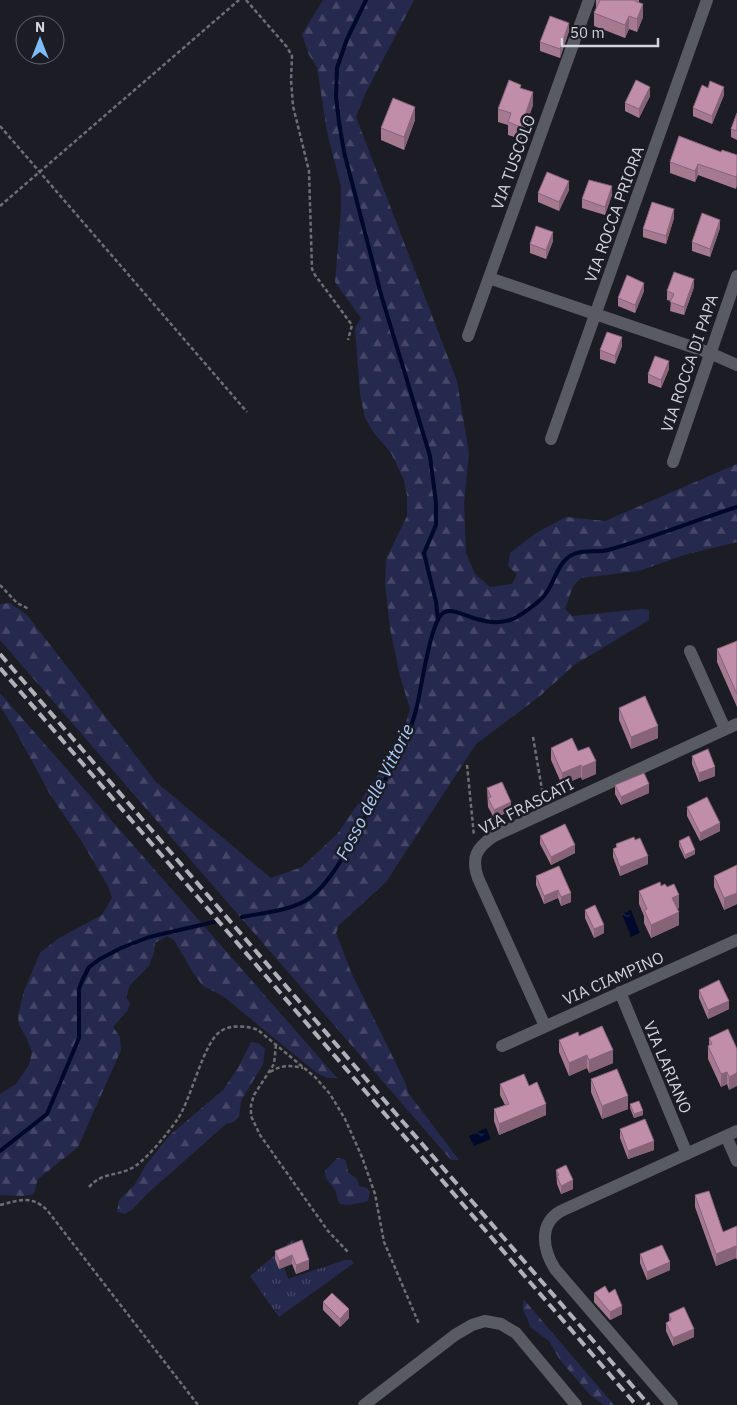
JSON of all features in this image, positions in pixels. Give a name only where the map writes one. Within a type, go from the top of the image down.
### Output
[{"type":"street","name":"VIA TUSCOLO","points":[[468,336],[588,0]]},
{"type":"street","name":"VIA ROCCA PRIORA","points":[[551,439],[708,0]]},
{"type":"street","name":"VIA ROCCA DI PAPA","points":[[672,462],[737,276]]},
{"type":"street","points":[[489,278],[737,365]]},
{"type":"street","points":[[690,651],[731,727]]},
{"type":"street","name":"VIA FRASCATI","points":[[546,1026],[475,870],[476,854],[480,846],[494,836],[731,727]]},
{"type":"street","name":"VIA CIAMPINO","points":[[502,1046],[737,940]]},
{"type":"street","name":"VIA LARIANO","points":[[620,992],[687,1154]]},
{"type":"street","points":[[672,1405],[559,1274],[547,1253],[544,1235],[546,1226],[551,1218],[561,1211],[732,1134],[737,1161]]},
{"type":"street","points":[[364,1405],[454,1336],[472,1325],[485,1321],[501,1324],[516,1333],[576,1405]]},
{"type":"path","points":[[0,206],[239,0]]},
{"type":"path","points":[[246,0],[287,46],[292,56],[293,106],[309,171],[312,268],[315,275],[352,325],[348,340]]},
{"type":"path","points":[[0,126],[247,412]]},
{"type":"path","points":[[0,585],[17,603],[29,609]]},
{"type":"path","points":[[533,738],[546,812]]},
{"type":"path","points":[[467,765],[476,854]]},
{"type":"path","points":[[89,1187],[95,1180],[105,1175],[129,1169],[143,1161],[179,1118],[208,1050],[222,1031],[234,1027],[249,1026],[258,1030],[276,1044],[330,1094],[362,1157],[375,1194],[384,1242],[419,1324]]},
{"type":"path","points":[[276,1044],[274,1064],[254,1095],[250,1116],[253,1124],[328,1231],[348,1252]]},
{"type":"path","points":[[269,1073],[277,1068],[286,1066],[305,1069]]},
{"type":"path","points":[[0,1205],[32,1199],[39,1202],[47,1210],[198,1405]]},
{"type":"green space","points":[[323,0],[414,0],[365,94],[356,117],[457,381],[469,453],[464,503],[466,553],[475,574],[490,587],[512,584],[517,574],[508,566],[510,553],[536,533],[566,517],[605,521],[737,464],[737,542],[684,555],[639,571],[581,578],[573,586],[565,609],[572,616],[643,609],[649,610],[649,620],[574,665],[540,696],[476,744],[386,882],[339,925],[336,933],[351,972],[405,1082],[409,1094],[459,1160],[451,1160],[0,640],[0,604],[10,603],[27,615],[156,782],[271,878],[302,867],[338,833],[400,743],[410,709],[400,676],[390,628],[385,583],[386,559],[407,516],[407,496],[404,480],[391,453],[374,433],[365,418],[360,394],[355,328],[361,318],[335,282],[341,211],[341,186],[327,132],[317,67],[309,55],[302,34]]},
{"type":"green space","points":[[0,693],[337,1078],[327,1078],[317,1073],[223,996],[203,986],[174,940],[167,936],[155,943],[149,966],[130,985],[126,997],[130,1003],[128,1010],[113,1027],[120,1037],[121,1050],[78,1147],[38,1179],[34,1194],[23,1196],[0,1195],[0,1094],[16,1084],[29,1065],[32,1052],[19,1025],[18,1015],[24,991],[40,953],[59,938],[102,915],[112,898],[109,888],[81,840],[51,796],[0,706]]},
{"type":"green space","points":[[251,1042],[258,1043],[265,1049],[263,1064],[241,1101],[239,1116],[234,1122],[226,1124],[147,1194],[133,1209],[125,1214],[117,1212],[119,1200],[135,1184],[146,1165],[170,1135],[223,1090],[238,1068]]},
{"type":"green space","points":[[337,1158],[346,1161],[348,1172],[357,1179],[359,1186],[367,1188],[370,1192],[368,1201],[350,1205],[340,1204],[335,1189],[326,1178],[325,1171]]},
{"type":"green space","points":[[294,1239],[295,1244],[279,1269],[284,1267],[288,1279],[345,1260],[351,1260],[354,1263],[279,1317],[250,1276]]},
{"type":"green space","points":[[524,1300],[614,1405],[604,1405],[590,1395],[560,1360],[549,1341],[530,1327],[523,1310]]},
{"type":"water","points":[[631,910],[640,933],[631,937],[622,914]]},
{"type":"water","points":[[486,1128],[491,1139],[474,1146],[469,1136]]},
{"type":"building","points":[[600,0],[635,0],[643,4],[637,19],[629,16],[625,25],[594,13]]},
{"type":"building","points":[[550,16],[569,23],[560,49],[540,42]]},
{"type":"building","points":[[509,80],[521,85],[520,88],[533,92],[521,127],[508,122],[511,113],[498,109]]},
{"type":"building","points":[[636,80],[650,87],[639,109],[625,103]]},
{"type":"building","points":[[710,81],[724,87],[712,116],[693,108],[702,85],[708,88]]},
{"type":"building","points":[[393,98],[415,107],[404,137],[381,128]]},
{"type":"building","points":[[737,113],[737,131],[731,129]]},
{"type":"building","points":[[679,136],[721,152],[722,150],[737,155],[736,177],[698,164],[695,171],[670,162]]},
{"type":"building","points":[[547,172],[569,181],[559,202],[538,193]]},
{"type":"building","points":[[589,180],[612,186],[605,207],[582,199]]},
{"type":"building","points":[[652,202],[674,209],[666,236],[643,229]]},
{"type":"building","points":[[702,213],[720,220],[710,249],[692,242]]},
{"type":"building","points":[[536,226],[553,232],[546,250],[530,244]]},
{"type":"building","points":[[674,272],[694,279],[684,307],[670,302],[674,294],[667,291]]},
{"type":"building","points":[[627,275],[644,283],[635,305],[618,298]]},
{"type":"building","points":[[607,332],[622,337],[615,356],[600,350]]},
{"type":"building","points":[[655,356],[669,361],[661,380],[648,374]]},
{"type":"building","points":[[737,641],[737,694],[717,649]]},
{"type":"building","points":[[645,696],[658,726],[631,737],[619,708]]},
{"type":"building","points":[[572,738],[578,751],[589,747],[596,761],[562,773],[551,748]]},
{"type":"building","points":[[708,749],[715,767],[699,773],[692,756]]},
{"type":"building","points":[[644,773],[649,784],[621,797],[615,785]]},
{"type":"building","points":[[502,782],[511,802],[494,810],[488,798],[491,797],[487,788]]},
{"type":"building","points":[[707,797],[720,823],[700,833],[687,807]]},
{"type":"building","points":[[565,824],[575,845],[551,857],[540,836]]},
{"type":"building","points":[[689,836],[695,850],[685,855],[679,841]]},
{"type":"building","points":[[634,837],[635,840],[640,838],[648,856],[620,867],[613,849],[617,847],[616,844]]},
{"type":"building","points":[[737,865],[737,893],[724,898],[714,876]]},
{"type":"building","points":[[559,866],[571,893],[561,897],[558,890],[544,896],[536,876]]},
{"type":"building","points":[[660,882],[661,886],[665,884],[667,887],[674,884],[679,895],[672,898],[679,912],[651,925],[644,910],[647,909],[639,891]]},
{"type":"building","points":[[595,905],[604,925],[594,929],[585,910]]},
{"type":"building","points":[[719,980],[729,1001],[708,1010],[699,990]]},
{"type":"building","points":[[602,1026],[613,1050],[589,1060],[587,1055],[569,1063],[559,1040],[578,1032],[579,1036]]},
{"type":"building","points":[[728,1029],[737,1049],[737,1073],[729,1077],[727,1072],[721,1074],[708,1046],[712,1044],[709,1038]]},
{"type":"building","points":[[617,1069],[628,1096],[602,1106],[591,1079]]},
{"type":"building","points":[[524,1074],[529,1086],[537,1082],[546,1104],[499,1124],[494,1109],[509,1104],[500,1084]]},
{"type":"building","points":[[639,1101],[643,1111],[634,1114],[630,1104]]},
{"type":"building","points":[[645,1119],[654,1141],[628,1151],[620,1129]]},
{"type":"building","points":[[566,1165],[573,1180],[561,1186],[556,1170]]},
{"type":"building","points":[[709,1191],[723,1232],[737,1226],[737,1249],[736,1246],[716,1254],[695,1195]]},
{"type":"building","points":[[302,1240],[309,1260],[296,1265],[292,1255],[279,1261],[275,1251]]},
{"type":"building","points":[[662,1245],[670,1262],[647,1272],[640,1254]]},
{"type":"building","points":[[605,1286],[609,1293],[615,1289],[622,1306],[610,1312],[594,1293]]},
{"type":"building","points":[[332,1293],[349,1309],[340,1319],[323,1302]]},
{"type":"building","points":[[684,1307],[694,1329],[673,1338],[666,1323],[671,1320],[669,1314]]},
{"type":"waterway","points":[[366,0],[347,39],[337,68],[336,97],[344,152],[382,298],[430,456],[436,503],[436,525],[424,553],[436,602],[438,620]]},
{"type":"waterway","name":"Fosso delle Vittorie","points":[[242,917],[282,909],[305,901],[325,883],[335,870],[404,744],[417,706],[433,632],[441,615],[445,612],[453,611],[489,622],[502,622],[514,619],[533,606],[548,591],[560,567],[568,557],[582,552],[608,550],[737,507]]},
{"type":"waterway","name":"Fosso delle Vittorie","points":[[0,1151],[47,1114],[79,1038],[79,989],[89,967],[121,948],[149,937],[214,922]]},
{"type":"railway","points":[[0,654],[649,1405]]},
{"type":"railway","points":[[0,668],[636,1405]]}]
